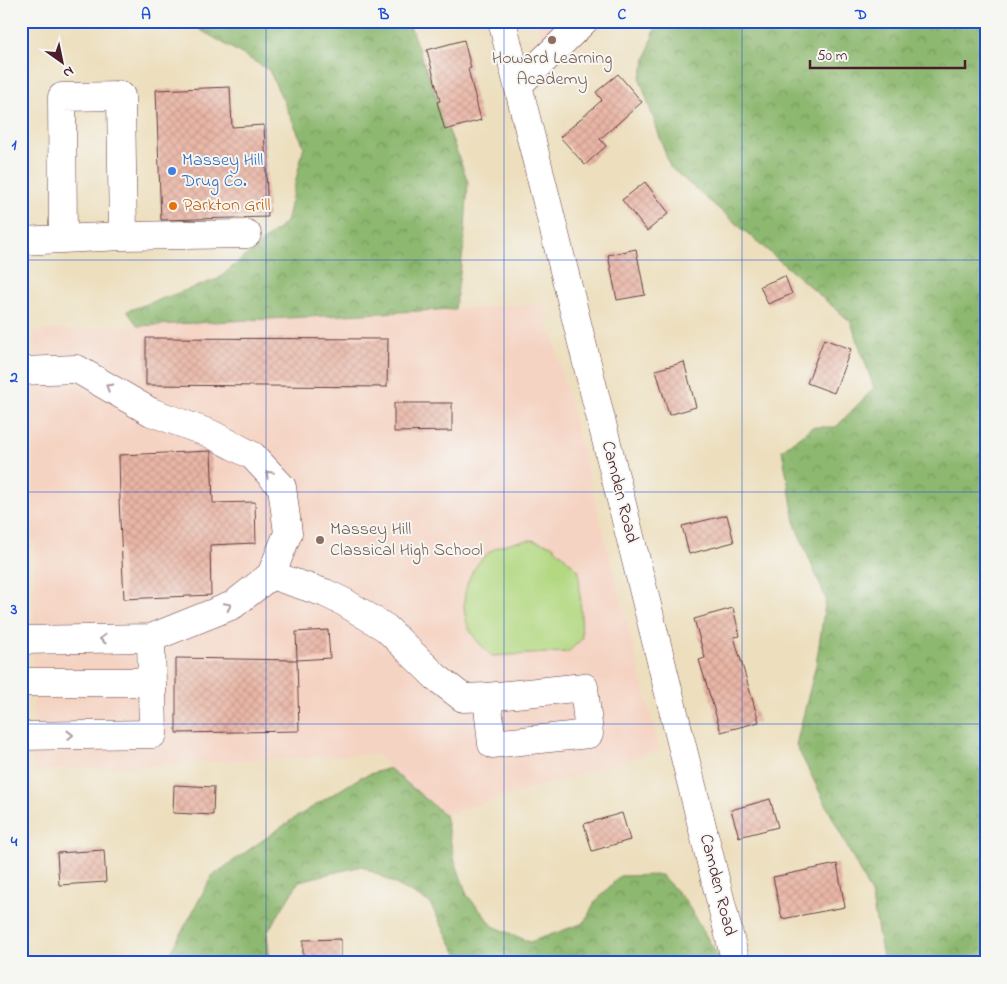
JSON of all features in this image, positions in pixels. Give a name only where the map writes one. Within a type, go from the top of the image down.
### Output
[{"type":"street","name":"Camden Road","points":[[502,21],[736,963]]},
{"type":"street","points":[[518,84],[584,21]]},
{"type":"street","points":[[63,239],[62,97],[121,96],[122,236]]},
{"type":"street","points":[[21,242],[122,236],[247,234]]},
{"type":"street","points":[[21,371],[77,369],[151,412],[211,434],[253,456],[282,487],[288,533],[271,575],[232,605],[151,638],[21,640]]},
{"type":"street","points":[[271,575],[325,593],[344,602],[386,628],[436,677],[463,698],[487,697]]},
{"type":"street","points":[[21,736],[153,734],[151,638]]},
{"type":"street","points":[[21,682],[151,682]]},
{"type":"shaded area","name":"Howard Learning Academy","points":[[535,21],[581,21],[546,58]]},
{"type":"shaded area","name":"Massey Hill Classical High School","points":[[544,304],[660,750],[428,820],[378,754],[33,771],[34,331]]},
{"type":"green space","points":[[193,21],[408,21],[468,182],[464,244],[455,309],[138,326],[127,311],[218,279],[286,222],[304,146],[269,70],[199,29]]},
{"type":"green space","points":[[661,21],[986,21],[986,963],[884,963],[871,894],[796,745],[816,665],[826,599],[796,527],[782,450],[812,427],[836,427],[874,388],[851,322],[670,167],[640,79],[656,25]]},
{"type":"green space","points":[[532,540],[552,545],[579,571],[582,639],[568,652],[492,656],[475,638],[468,626],[464,605],[467,584],[476,566],[491,551],[506,544]]},
{"type":"green space","points":[[389,768],[445,815],[454,858],[467,895],[493,926],[530,942],[584,923],[595,902],[620,876],[661,875],[685,900],[722,963],[462,963],[429,902],[362,866],[299,881],[267,933],[270,963],[165,963],[212,876],[290,821],[361,777]]},
{"type":"building","points":[[464,40],[471,68],[468,69],[481,120],[445,130],[437,102],[440,101],[427,50]]},
{"type":"building","points":[[618,74],[642,102],[600,139],[606,146],[585,165],[560,137],[602,100],[596,92]]},
{"type":"building","points":[[230,87],[232,127],[264,125],[268,217],[161,220],[156,90]]},
{"type":"building","points":[[645,182],[669,213],[647,231],[622,200]]},
{"type":"building","points":[[636,249],[645,295],[617,300],[608,255]]},
{"type":"building","points":[[785,276],[792,294],[768,304],[760,286]]},
{"type":"building","points":[[146,338],[388,339],[387,387],[146,385]]},
{"type":"building","points":[[824,339],[851,349],[834,393],[807,383]]},
{"type":"building","points":[[684,362],[696,407],[669,415],[656,370]]},
{"type":"building","points":[[394,403],[452,403],[452,431],[394,432]]},
{"type":"building","points":[[211,451],[213,503],[255,502],[256,543],[210,545],[211,595],[124,599],[119,500],[119,455]]},
{"type":"building","points":[[727,515],[734,542],[689,554],[682,526]]},
{"type":"building","points":[[733,608],[740,636],[734,637],[759,722],[721,732],[699,660],[705,658],[694,619]]},
{"type":"building","points":[[328,630],[330,658],[297,660],[296,632]]},
{"type":"building","points":[[176,658],[297,660],[299,731],[176,733]]},
{"type":"building","points":[[174,785],[214,787],[213,815],[173,813]]},
{"type":"building","points":[[770,799],[778,827],[739,837],[731,810]]},
{"type":"building","points":[[622,813],[630,840],[592,851],[584,824]]},
{"type":"building","points":[[104,850],[106,882],[59,885],[57,853]]},
{"type":"building","points":[[837,864],[845,907],[782,919],[773,877]]},
{"type":"building","points":[[341,939],[341,963],[303,963],[303,940]]},
{"type":"place","name":"Howard Learning Academy","points":[[552,40]]},
{"type":"place","name":"Massey Hill Drug Co.","points":[[172,171]]},
{"type":"place","name":"Parkton Grill","points":[[173,206]]},
{"type":"place","name":"Massey Hill Classical High School","points":[[320,540]]}]
